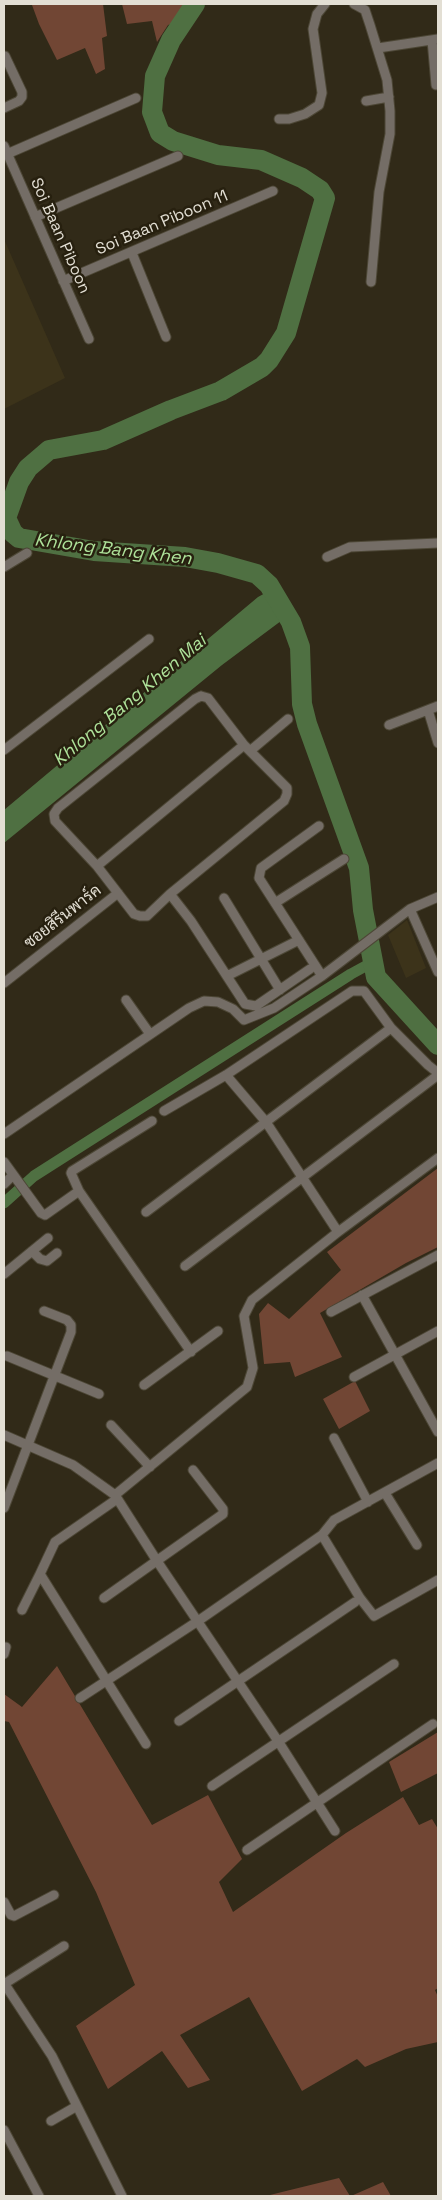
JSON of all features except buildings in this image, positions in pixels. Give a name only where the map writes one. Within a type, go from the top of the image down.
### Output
[{"type":"street","points":[[279,119],[300,116],[319,105],[322,93],[314,29],[317,14],[325,4]]},
{"type":"street","points":[[354,4],[366,7],[387,80],[389,97],[390,134],[378,192],[371,282]]},
{"type":"street","points":[[378,48],[435,39],[436,85]]},
{"type":"street","points":[[4,108],[19,101],[22,97],[22,92],[5,56]]},
{"type":"street","points":[[366,101],[389,97]]},
{"type":"street","points":[[6,150],[136,98]]},
{"type":"street","name":"Soi Baan Piboon","points":[[6,150],[89,339]]},
{"type":"street","points":[[35,217],[178,156]]},
{"type":"street","name":"Soi Baan Piboon 11","points":[[63,282],[273,192]]},
{"type":"street","points":[[132,253],[166,337]]},
{"type":"street","points":[[328,556],[350,547],[438,544]]},
{"type":"street","points":[[4,567],[27,554]]},
{"type":"street","points":[[4,750],[149,639]]},
{"type":"street","points":[[202,696],[208,698],[247,748],[286,788],[287,794],[284,801],[170,894],[147,916],[134,914],[97,866],[55,821],[54,814],[58,808],[195,699],[202,696]]},
{"type":"street","points":[[389,724],[438,706]]},
{"type":"street","points":[[428,710],[438,743]]},
{"type":"street","points":[[97,866],[247,748],[288,719]]},
{"type":"street","points":[[319,826],[261,868],[259,878],[322,976]]},
{"type":"street","points":[[275,903],[344,859]]},
{"type":"street","name":"ซอยสิรีนพาร์ค","points":[[4,983],[118,893]]},
{"type":"street","points":[[170,894],[191,921],[246,1004],[256,1006],[310,969]]},
{"type":"street","points":[[4,1134],[189,1008],[204,1001],[218,1002],[232,1009],[242,1019],[246,1020],[274,1008],[339,964],[410,909],[438,897]]},
{"type":"street","points":[[224,898],[280,990]]},
{"type":"street","points":[[410,909],[438,972]]},
{"type":"street","points":[[227,976],[299,940]]},
{"type":"street","points":[[164,1111],[226,1075],[352,991],[364,990],[391,1028],[438,1074],[185,1266]]},
{"type":"street","points":[[126,1000],[150,1034]]},
{"type":"street","points":[[146,1212],[391,1028]]},
{"type":"street","points":[[226,1075],[266,1122],[304,1177],[338,1232]]},
{"type":"street","points":[[152,1121],[71,1173],[79,1191],[191,1352]]},
{"type":"street","points":[[22,1610],[55,1542],[116,1497],[247,1387],[253,1368],[244,1316],[252,1300],[338,1232],[438,1158]]},
{"type":"street","points":[[4,1162],[45,1215],[79,1191]]},
{"type":"street","points":[[4,1184],[13,1175]]},
{"type":"street","points":[[4,1274],[48,1238]]},
{"type":"street","points":[[32,1251],[47,1261],[58,1253]]},
{"type":"street","points":[[331,1312],[438,1255]]},
{"type":"street","points":[[362,1295],[438,1432]]},
{"type":"street","points":[[4,1508],[71,1332],[71,1325],[67,1320],[44,1311]]},
{"type":"street","points":[[144,1385],[218,1331]]},
{"type":"street","points":[[354,1377],[438,1331]]},
{"type":"street","points":[[7,1356],[99,1394]]},
{"type":"street","points":[[429,1415],[438,1410]]},
{"type":"street","points":[[111,1425],[150,1467]]},
{"type":"street","points":[[4,1435],[73,1465],[116,1497],[156,1561],[278,1741],[335,1831]]},
{"type":"street","points":[[334,1438],[368,1502]]},
{"type":"street","points":[[80,1698],[198,1621],[322,1534],[334,1520],[438,1463]]},
{"type":"street","points":[[104,1598],[223,1514],[223,1509],[192,1470]]},
{"type":"street","points":[[385,1493],[417,1545]]},
{"type":"street","points":[[322,1534],[360,1598],[374,1616],[438,1580]]},
{"type":"street","points":[[40,1574],[146,1744]]},
{"type":"street","points":[[179,1721],[355,1602]]},
{"type":"street","points":[[212,1786],[394,1664]]},
{"type":"street","points":[[247,1850],[433,1724]]},
{"type":"street","points":[[4,1902],[11,1915],[14,1916],[54,1895]]},
{"type":"street","points":[[64,1946],[4,1983],[52,2056],[122,2196]]},
{"type":"street","points":[[51,2121],[77,2106]]},
{"type":"street","points":[[4,2130],[34,2195]]},
{"type":"shaded area","points":[[33,4],[103,4],[107,36],[102,38],[105,69],[96,74],[85,48],[57,60],[39,24]]},
{"type":"shaded area","points":[[122,4],[191,4],[177,22],[168,25],[157,42],[152,21],[127,24]]},
{"type":"shaded area","points":[[4,239],[65,378],[4,409]]},
{"type":"shaded area","name":"Khlong Bang Khen Mai","points":[[269,591],[285,618],[222,665],[4,843],[4,810],[258,597]]},
{"type":"shaded area","points":[[407,920],[426,968],[406,978],[388,935]]},
{"type":"shaded area","points":[[438,1168],[438,1247],[406,1263],[320,1313],[342,1357],[295,1377],[290,1362],[264,1364],[259,1314],[268,1303],[289,1319],[341,1270],[327,1252]]},
{"type":"shaded area","points":[[355,1381],[370,1411],[339,1429],[323,1399]]},
{"type":"shaded area","points":[[57,1666],[152,1825],[208,1795],[242,1859],[219,1882],[233,1912],[346,1833],[403,1797],[419,1825],[432,1819],[438,1829],[438,1988],[435,1990],[438,1997],[438,2042],[406,2049],[365,2067],[357,2059],[302,2091],[249,1997],[180,2035],[210,2080],[188,2088],[162,2051],[108,2089],[76,2026],[135,1985],[96,1892],[9,1722],[4,1721],[4,1694],[22,1707]]},
{"type":"shaded area","points":[[438,1732],[438,1773],[401,1792],[389,1762]]},
{"type":"shaded area","points":[[339,2178],[350,2196],[266,2196],[286,2191]]},
{"type":"shaded area","points":[[383,2182],[391,2196],[351,2196]]},
{"type":"waterway","name":"Khlong Bang Khen","points":[[195,4],[171,40],[155,76],[152,112],[160,133],[173,141],[218,155],[261,160],[302,178],[320,190],[325,198],[286,333],[269,360],[262,367],[221,391],[171,410],[103,440],[49,450],[28,468],[19,482],[6,518],[13,533],[19,538],[94,551],[185,557],[218,563],[257,574],[269,585],[291,622],[300,647],[302,704],[307,724],[359,868],[363,910],[376,977],[438,1045]]},
{"type":"waterway","points":[[4,1203],[34,1176],[351,974],[373,962]]}]
